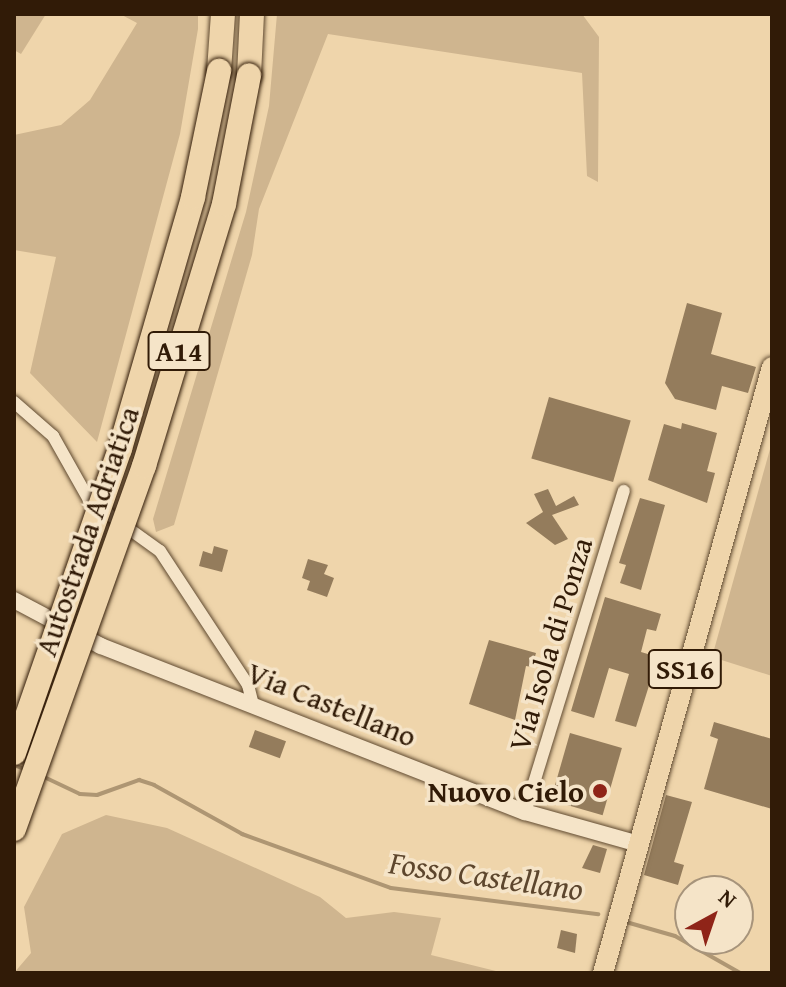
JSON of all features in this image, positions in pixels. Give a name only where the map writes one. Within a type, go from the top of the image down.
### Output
[{"type":"highway","name":"Autostrada Adriatica","points":[[14,753],[125,435],[193,197],[219,71],[223,14]]},
{"type":"highway","name":"Autostrada Adriatica","points":[[14,829],[144,466],[224,204],[249,75],[252,14]]},
{"type":"main road","name":"SS16","points":[[603,973],[635,843],[772,367]]},
{"type":"street","points":[[14,402],[53,436],[89,500],[160,551],[248,685],[252,701]]},
{"type":"street","name":"Via Isola di Ponza","points":[[525,812],[624,491]]},
{"type":"street","name":"Via Castellano","points":[[14,600],[101,646],[252,701],[525,812],[635,843]]},
{"type":"shaded area","points":[[14,14],[46,14],[21,54],[14,50]]},
{"type":"shaded area","points":[[120,14],[198,14],[198,29],[180,134],[97,442],[30,373],[56,257],[14,250],[14,135],[61,125],[90,100],[137,23]]},
{"type":"shaded area","points":[[277,14],[582,14],[599,37],[598,182],[587,176],[582,73],[328,34],[259,209],[252,255],[174,525],[156,532],[153,519],[246,212],[269,106]]},
{"type":"shaded area","points":[[772,442],[772,676],[712,657]]},
{"type":"shaded area","points":[[106,815],[167,828],[320,897],[346,918],[394,912],[441,918],[431,955],[504,973],[14,973],[31,953],[24,907],[62,834]]},
{"type":"building","points":[[687,303],[722,313],[711,354],[756,367],[748,393],[722,386],[716,410],[675,399],[665,383]]},
{"type":"building","points":[[549,397],[631,420],[613,482],[531,459]]},
{"type":"building","points":[[682,423],[717,433],[707,471],[715,473],[707,503],[648,480],[664,424],[681,429]]},
{"type":"building","points":[[548,489],[556,506],[574,496],[579,505],[552,515],[568,539],[555,545],[526,523],[543,512],[534,494]]},
{"type":"building","points":[[640,498],[665,505],[641,590],[620,583],[626,565],[619,563]]},
{"type":"building","points":[[214,546],[228,550],[222,572],[199,566],[203,551],[212,554]]},
{"type":"building","points":[[308,559],[328,565],[324,574],[334,578],[327,597],[307,590],[310,581],[302,578]]},
{"type":"building","points":[[605,597],[661,614],[656,631],[647,629],[641,652],[658,657],[636,727],[615,721],[629,674],[609,668],[594,718],[571,711]]},
{"type":"building","points":[[489,640],[536,653],[532,667],[526,666],[515,720],[469,704]]},
{"type":"building","points":[[714,722],[772,739],[772,809],[704,789],[718,739],[710,736]]},
{"type":"building","points":[[255,730],[286,741],[280,758],[249,747]]},
{"type":"building","points":[[570,733],[622,748],[603,815],[551,800]]},
{"type":"building","points":[[666,795],[692,802],[674,862],[684,865],[681,875],[674,875],[674,884],[644,875]]},
{"type":"building","points":[[593,845],[607,849],[600,873],[582,868]]},
{"type":"building","points":[[561,930],[577,934],[575,953],[557,948]]},
{"type":"waterway","name":"Fosso Castellano","points":[[14,765],[27,770]]},
{"type":"waterway","name":"Fosso Castellano","points":[[42,776],[80,794],[97,795],[139,780],[154,785],[242,834],[391,888],[598,914]]},
{"type":"waterway","name":"Fosso Castellano","points":[[626,922],[675,936],[740,973]]},
{"type":"place","name":"Nuovo Cielo","points":[[600,791]]}]
